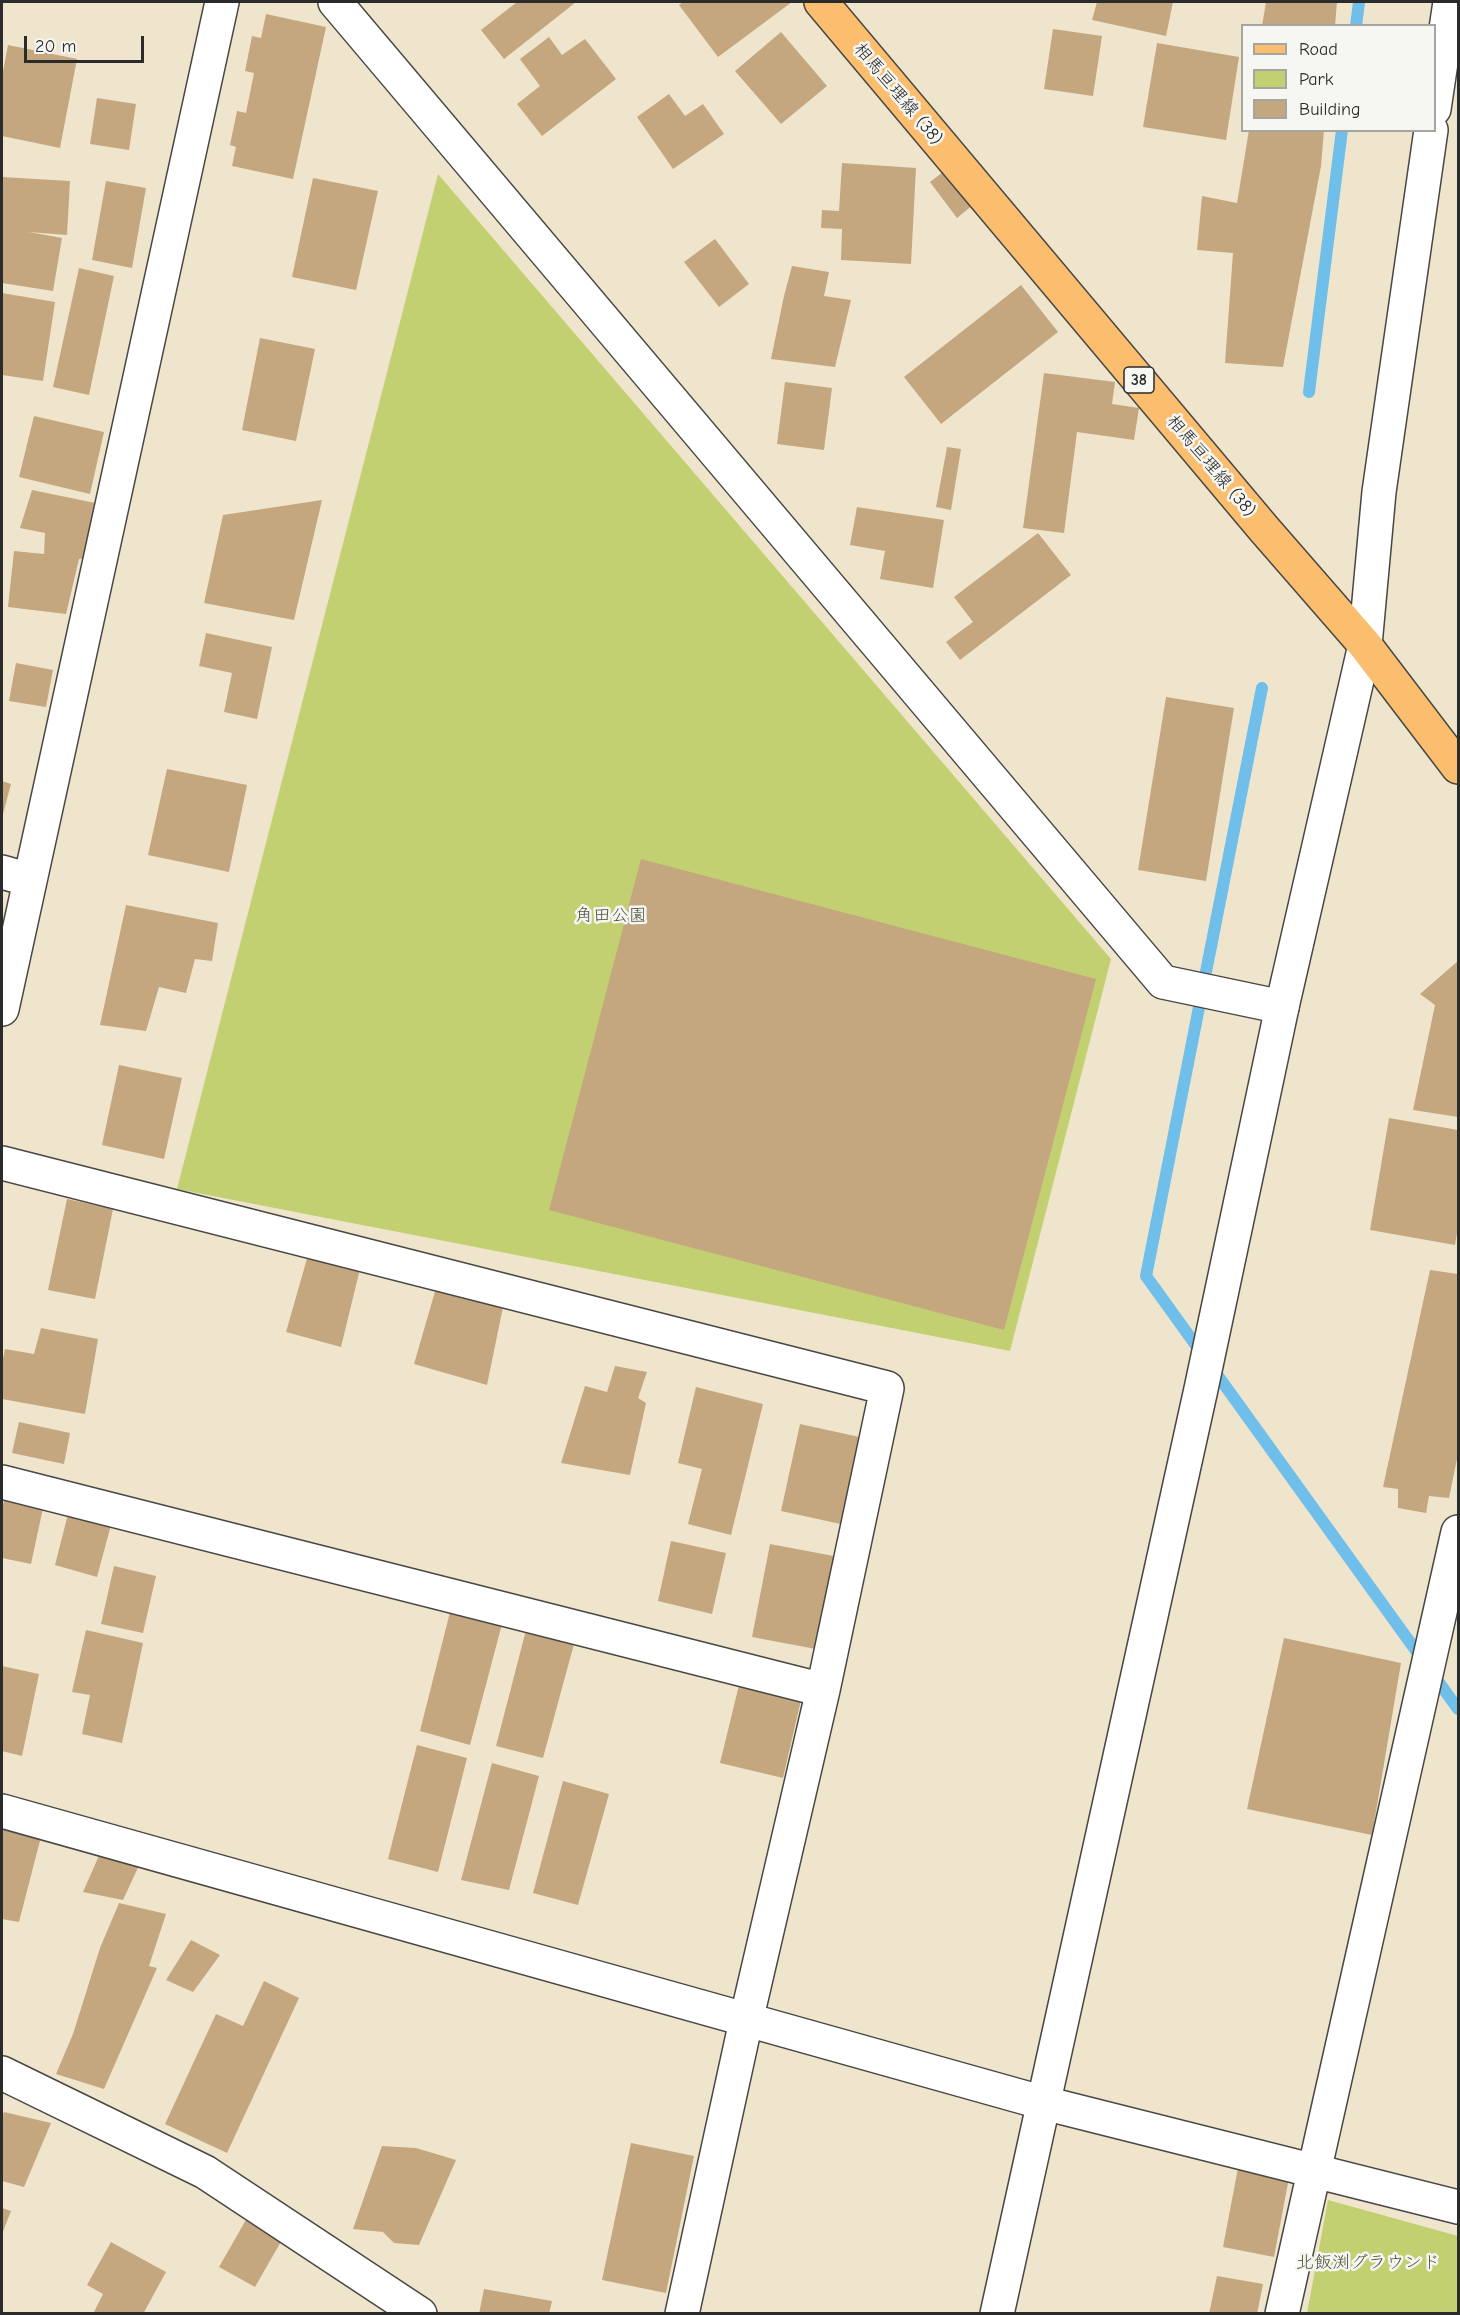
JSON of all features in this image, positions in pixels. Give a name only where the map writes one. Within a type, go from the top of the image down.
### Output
[{"type":"main road","name":"相馬亘理線 (38)","points":[[821,2],[1256,520],[1365,645],[1458,767]]},
{"type":"street","points":[[2,1008],[16,876],[222,2]]},
{"type":"street","points":[[335,2],[1163,982],[1282,1007]]},
{"type":"street","points":[[1436,96],[1450,2]]},
{"type":"street","points":[[997,2313],[1201,1389],[1282,1007],[1365,645],[1379,492],[1431,132]]},
{"type":"street","points":[[2,1163],[887,1388],[823,1690],[746,2021],[682,2313]]},
{"type":"street","points":[[2,1482],[823,1690]]},
{"type":"street","points":[[1282,2313],[1458,1532]]},
{"type":"street","points":[[2,1811],[1044,2103],[1458,2207]]},
{"type":"street","points":[[2,2073],[205,2172],[420,2313]]},
{"type":"green space","name":"角田公園","points":[[438,174],[1111,959],[1010,1351],[177,1189]]},
{"type":"green space","name":"北飯渕グラウンド","points":[[1328,2200],[1458,2236],[1458,2313],[1307,2313]]},
{"type":"building","points":[[517,2],[576,2],[504,59],[481,30]]},
{"type":"building","points":[[683,2],[792,2],[718,57],[679,5]]},
{"type":"building","points":[[1097,2],[1173,2],[1166,36],[1092,20]]},
{"type":"building","points":[[1266,2],[1337,2],[1335,24],[1262,24]]},
{"type":"building","points":[[266,14],[326,27],[293,179],[232,166],[236,147],[230,145],[237,111],[246,113],[254,73],[245,71],[252,36],[261,38]]},
{"type":"building","points":[[1053,29],[1102,36],[1093,96],[1044,89]]},
{"type":"building","points":[[781,32],[827,86],[781,124],[735,71]]},
{"type":"building","points":[[549,37],[562,55],[585,39],[616,79],[542,136],[517,104],[540,86],[520,59]]},
{"type":"building","points":[[1157,43],[1239,57],[1226,140],[1143,127]]},
{"type":"building","points":[[8,45],[77,59],[60,148],[2,136],[2,77]]},
{"type":"building","points":[[669,94],[685,116],[703,104],[724,134],[673,169],[637,117]]},
{"type":"building","points":[[97,98],[136,104],[129,150],[90,144]]},
{"type":"building","points":[[1249,132],[1324,132],[1321,166],[1283,367],[1225,363],[1233,253],[1197,250],[1202,196],[1237,203]]},
{"type":"building","points":[[842,163],[916,168],[911,264],[841,260],[842,229],[821,228],[822,210],[839,211]]},
{"type":"building","points":[[947,169],[974,204],[957,218],[930,182]]},
{"type":"building","points":[[2,177],[70,181],[67,235],[29,232],[62,238],[53,291],[2,283]]},
{"type":"building","points":[[313,178],[378,191],[356,290],[292,277]]},
{"type":"building","points":[[106,181],[146,188],[132,268],[92,260]]},
{"type":"building","points":[[715,239],[749,284],[719,307],[684,262]]},
{"type":"building","points":[[792,266],[829,272],[824,296],[851,300],[835,367],[771,359]]},
{"type":"building","points":[[79,268],[114,276],[89,395],[53,387]]},
{"type":"building","points":[[1021,285],[1058,332],[941,424],[904,377]]},
{"type":"building","points":[[2,293],[55,302],[43,381],[2,375]]},
{"type":"building","points":[[260,338],[315,349],[296,441],[242,430]]},
{"type":"building","points":[[1044,373],[1115,382],[1112,404],[1139,408],[1134,440],[1077,432],[1064,533],[1023,528]]},
{"type":"building","points":[[785,382],[832,388],[824,450],[777,444]]},
{"type":"building","points":[[34,416],[104,432],[90,494],[19,477]]},
{"type":"building","points":[[947,447],[961,449],[951,510],[936,507]]},
{"type":"building","points":[[32,490],[100,504],[90,558],[79,559],[66,614],[8,607],[14,551],[44,554],[45,533],[20,528]]},
{"type":"building","points":[[322,500],[294,620],[204,603],[223,515]]},
{"type":"building","points":[[857,507],[944,520],[933,588],[880,579],[885,551],[850,545]]},
{"type":"building","points":[[1038,533],[1071,575],[960,660],[946,642],[973,622],[954,597]]},
{"type":"building","points":[[206,633],[272,647],[257,719],[224,712],[232,673],[199,666]]},
{"type":"building","points":[[16,663],[53,670],[46,707],[9,701]]},
{"type":"building","points":[[1166,697],[1234,708],[1206,881],[1138,870]]},
{"type":"building","points":[[167,769],[247,785],[229,872],[148,855]]},
{"type":"building","points":[[2,781],[11,784],[2,818]]},
{"type":"building","points":[[641,859],[1096,979],[1004,1330],[549,1210]]},
{"type":"building","points":[[126,905],[218,923],[212,961],[195,959],[186,993],[159,987],[146,1031],[100,1025]]},
{"type":"building","points":[[1458,961],[1458,1117],[1413,1110],[1435,1005],[1420,994]]},
{"type":"building","points":[[119,1065],[182,1078],[164,1159],[102,1145]]},
{"type":"building","points":[[1389,1118],[1458,1130],[1458,1226],[1455,1245],[1370,1230]]},
{"type":"building","points":[[67,1199],[113,1209],[95,1299],[48,1290]]},
{"type":"building","points":[[308,1255],[360,1269],[341,1347],[286,1332]]},
{"type":"building","points":[[1430,1270],[1458,1274],[1458,1454],[1449,1498],[1429,1496],[1426,1513],[1398,1508],[1398,1489],[1383,1487]]},
{"type":"building","points":[[436,1288],[503,1307],[487,1385],[414,1364]]},
{"type":"building","points":[[41,1328],[98,1339],[85,1414],[2,1399],[2,1363],[5,1349],[34,1354]]},
{"type":"building","points":[[615,1366],[647,1372],[638,1398],[646,1403],[630,1475],[561,1463],[585,1386],[607,1392]]},
{"type":"building","points":[[696,1387],[763,1404],[731,1535],[688,1524],[702,1469],[678,1463]]},
{"type":"building","points":[[19,1422],[70,1433],[64,1464],[12,1453]]},
{"type":"building","points":[[800,1424],[864,1438],[845,1525],[781,1511]]},
{"type":"building","points":[[4,1499],[43,1508],[31,1564],[2,1558]]},
{"type":"building","points":[[68,1514],[111,1525],[97,1577],[55,1565]]},
{"type":"building","points":[[671,1541],[726,1553],[712,1614],[658,1601]]},
{"type":"building","points":[[770,1544],[839,1557],[821,1650],[752,1637]]},
{"type":"building","points":[[114,1566],[156,1576],[143,1633],[101,1624]]},
{"type":"building","points":[[450,1612],[502,1624],[470,1745],[420,1731]]},
{"type":"building","points":[[86,1630],[143,1643],[122,1743],[82,1734],[90,1695],[72,1692]]},
{"type":"building","points":[[526,1630],[574,1644],[543,1758],[496,1746]]},
{"type":"building","points":[[1284,1638],[1401,1663],[1372,1835],[1247,1809]]},
{"type":"building","points":[[2,1666],[39,1674],[22,1756],[2,1751]]},
{"type":"building","points":[[739,1685],[801,1700],[783,1778],[720,1763]]},
{"type":"building","points":[[417,1745],[467,1758],[438,1872],[388,1859]]},
{"type":"building","points":[[492,1763],[539,1776],[509,1890],[461,1880]]},
{"type":"building","points":[[563,1781],[609,1794],[578,1905],[533,1893]]},
{"type":"building","points":[[2,1822],[42,1833],[19,1922],[2,1919]]},
{"type":"building","points":[[101,1851],[141,1861],[123,1900],[83,1892]]},
{"type":"building","points":[[119,1903],[166,1914],[149,1966],[157,1968],[104,2089],[56,2074],[73,2034],[100,1948]]},
{"type":"building","points":[[191,1940],[220,1955],[193,1992],[166,1980]]},
{"type":"building","points":[[264,1981],[299,1998],[227,2153],[165,2124],[216,2014],[243,2026]]},
{"type":"building","points":[[4,2112],[51,2123],[24,2187],[2,2181],[2,2117]]},
{"type":"building","points":[[631,2143],[694,2156],[666,2293],[602,2280]]},
{"type":"building","points":[[382,2146],[416,2148],[456,2160],[419,2245],[394,2243],[383,2232],[353,2229]]},
{"type":"building","points":[[1238,2168],[1289,2178],[1274,2257],[1223,2247]]},
{"type":"building","points":[[2,2208],[11,2211],[2,2234]]},
{"type":"building","points":[[247,2218],[283,2238],[255,2287],[219,2267]]},
{"type":"building","points":[[111,2242],[166,2272],[143,2314],[93,2314],[103,2294],[87,2285]]},
{"type":"building","points":[[1217,2276],[1263,2284],[1257,2314],[1209,2314]]},
{"type":"building","points":[[484,2289],[552,2301],[549,2314],[479,2314]]},
{"type":"waterway","points":[[1356,24],[1359,2]]},
{"type":"waterway","points":[[1309,392],[1342,132]]},
{"type":"waterway","points":[[1262,688],[1146,1276],[1458,1709]]}]
